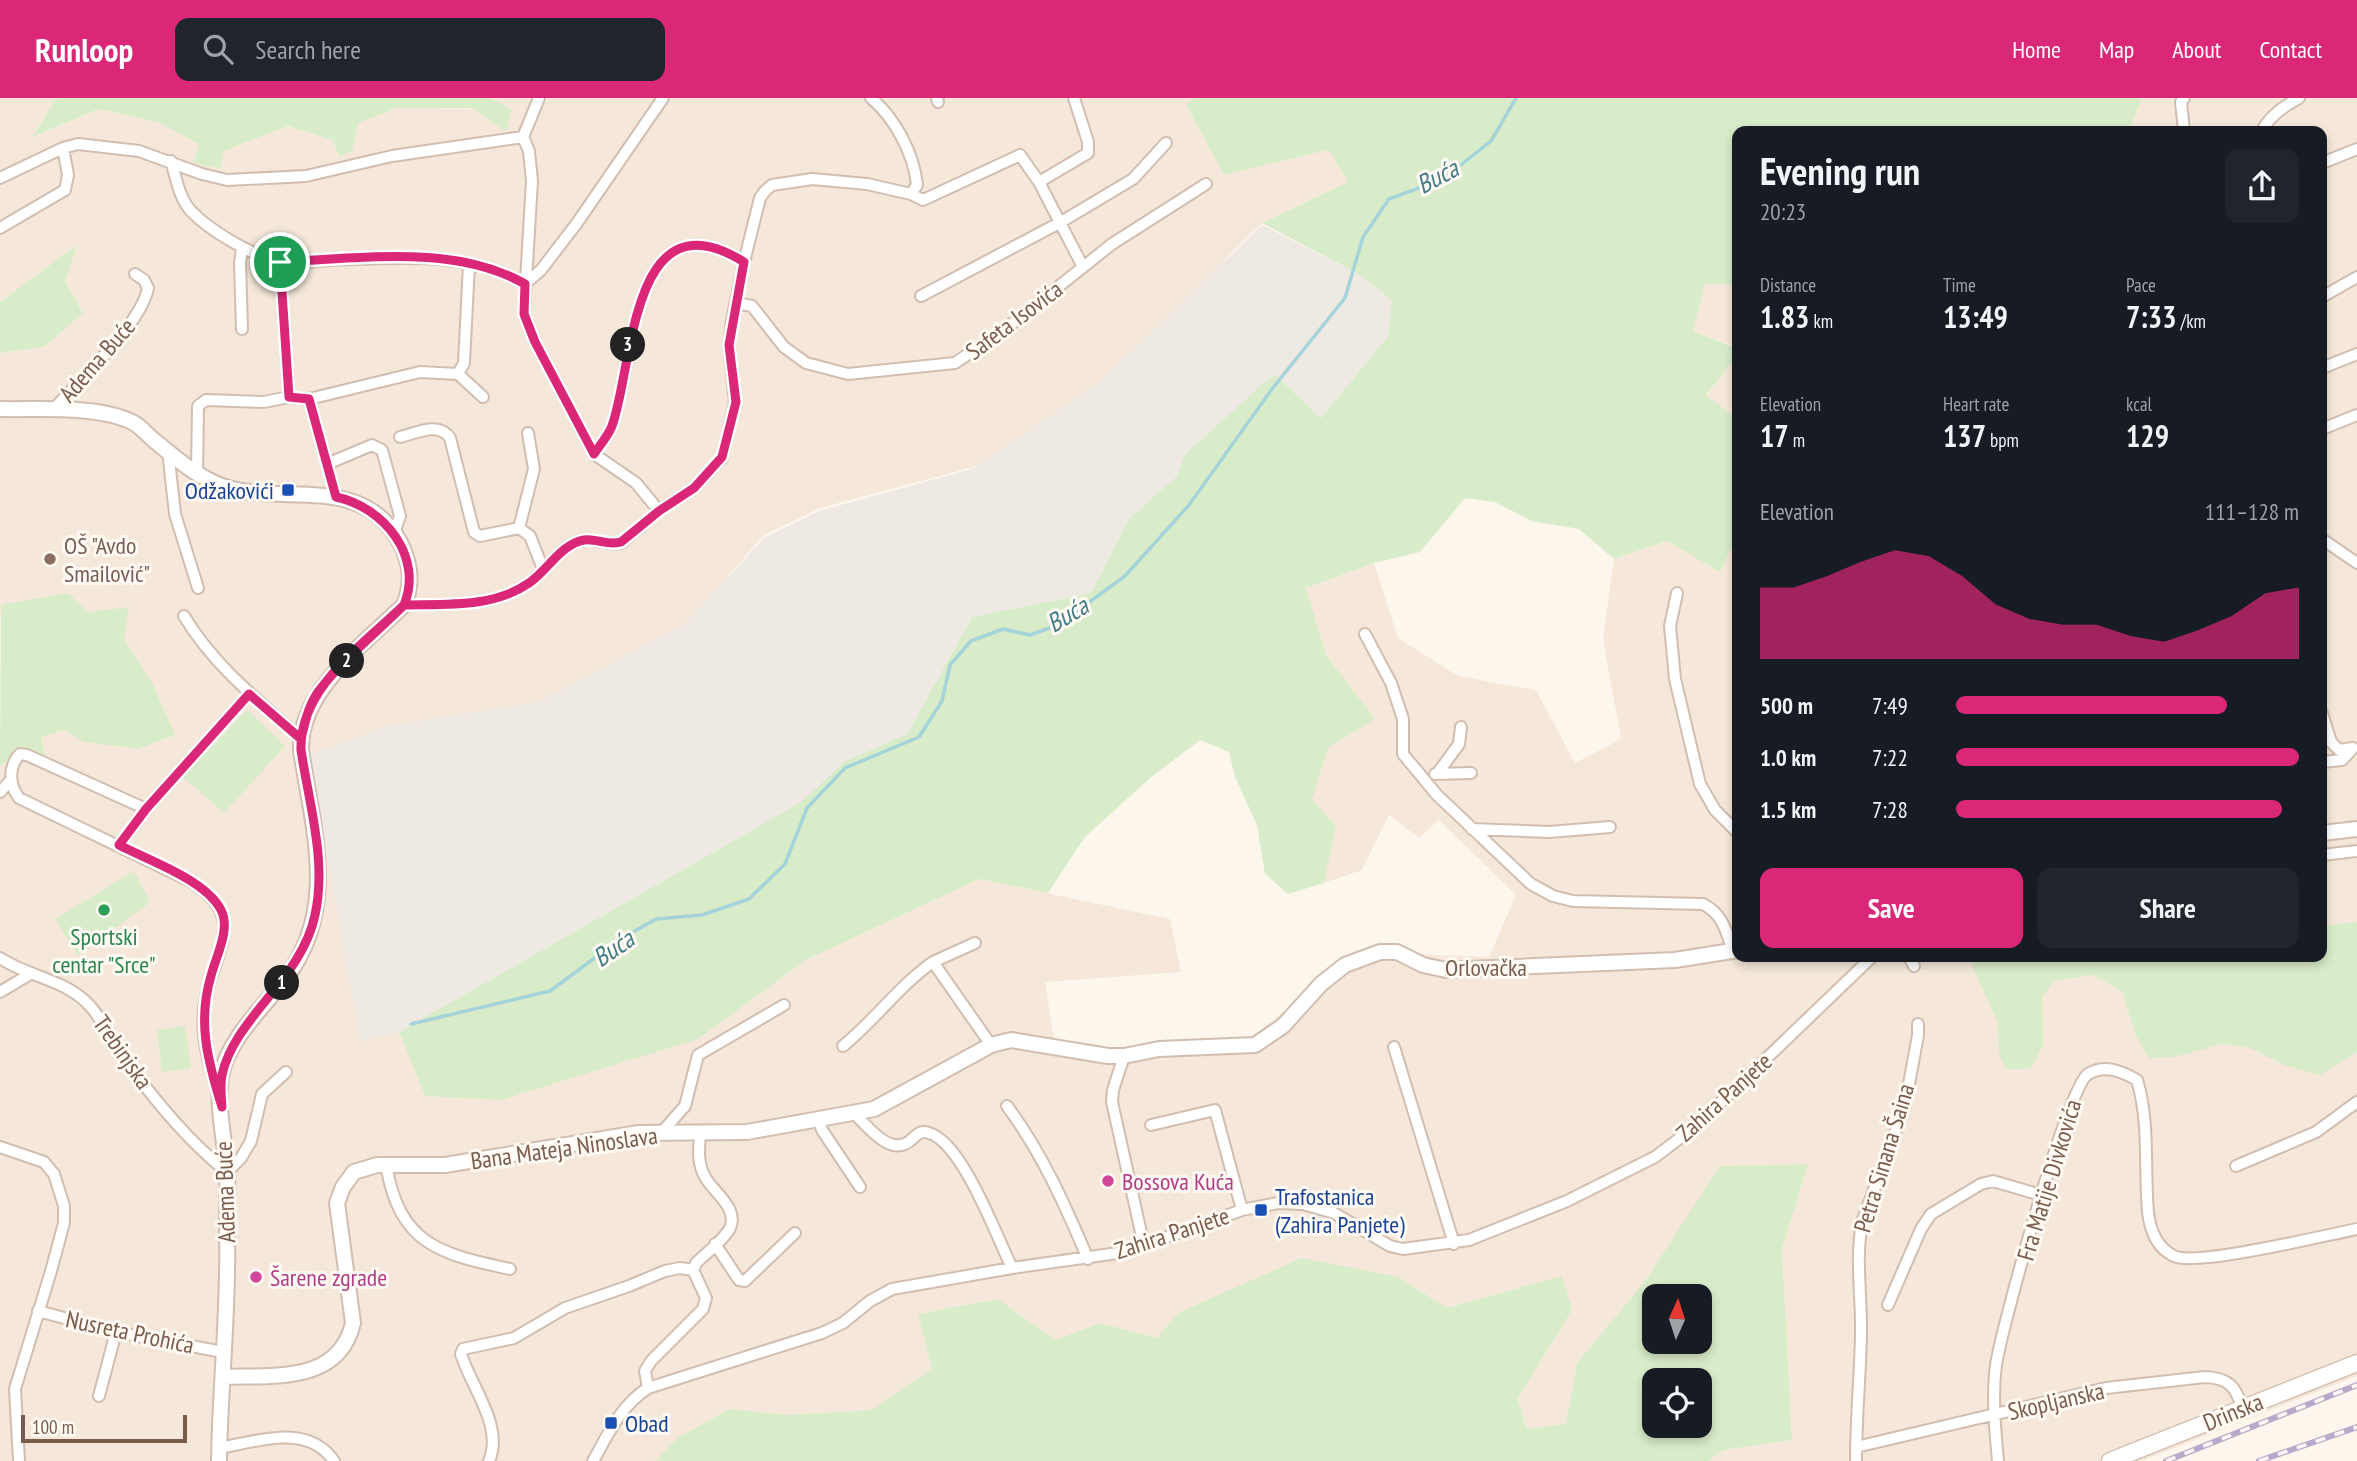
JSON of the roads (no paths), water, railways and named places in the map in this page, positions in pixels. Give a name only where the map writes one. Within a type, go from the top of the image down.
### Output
[{"type":"main road","name":"Drinska","points":[[2110,1461],[2357,1363]]},
{"type":"street","points":[[539,98],[523,137],[529,151],[532,181],[524,314],[535,342],[594,454],[636,483],[659,511]]},
{"type":"street","points":[[525,284],[541,270],[577,223],[663,98]]},
{"type":"street","points":[[872,98],[897,129],[912,162],[917,185],[911,194]]},
{"type":"street","points":[[1039,182],[1088,153],[1088,142],[1074,98]]},
{"type":"street","points":[[2183,126],[2181,102],[2184,98]]},
{"type":"street","points":[[2264,126],[2286,104],[2299,98]]},
{"type":"street","points":[[0,178],[63,148],[78,144],[139,151],[202,174],[227,180],[306,176],[392,156],[523,137]]},
{"type":"street","points":[[921,296],[1061,222],[1133,179],[1166,143]]},
{"type":"street","points":[[0,228],[65,190],[68,175],[63,148]]},
{"type":"street","points":[[2327,161],[2357,149]]},
{"type":"street","points":[[404,605],[485,601],[513,592],[532,581],[573,544],[585,540],[614,544],[621,542],[659,511],[694,488],[722,457],[736,402],[729,345],[736,303],[760,198],[772,185],[812,179],[867,184],[911,194],[917,199],[930,199],[1020,155],[1039,182],[1083,267]]},
{"type":"street","points":[[171,161],[183,197],[191,211],[242,248],[280,262],[418,257],[469,264],[511,275],[525,284]]},
{"type":"street","name":"Safeta Isovića","points":[[736,303],[752,306],[784,347],[806,363],[848,374],[956,363],[1004,330],[1112,244],[1206,184]]},
{"type":"street","points":[[594,454],[611,427],[634,316],[649,282],[670,253],[700,244],[723,249],[744,262]]},
{"type":"street","points":[[242,248],[242,329]]},
{"type":"street","points":[[280,262],[289,397]]},
{"type":"street","points":[[458,374],[464,363],[469,264]]},
{"type":"street","name":"Adema Buće","points":[[52,411],[114,344],[142,306],[148,288],[144,280],[135,274]]},
{"type":"street","points":[[2327,294],[2357,277]]},
{"type":"street","points":[[2327,366],[2357,354]]},
{"type":"street","points":[[197,475],[200,402],[264,402],[289,397],[309,399],[420,372],[458,374],[483,397]]},
{"type":"street","points":[[309,399],[336,497]]},
{"type":"street","name":"Adema Buće","points":[[0,409],[99,413],[120,417],[135,423],[197,475],[233,489],[351,500],[368,509],[394,533],[402,547],[411,575],[410,590],[404,605],[317,693],[306,716],[301,739],[319,864],[315,916],[306,942],[290,973],[231,1051],[221,1076],[227,1172],[226,1320],[219,1455]]},
{"type":"street","points":[[2327,427],[2357,415]]},
{"type":"street","points":[[400,437],[437,428],[446,432],[474,532],[480,536],[519,528]]},
{"type":"street","points":[[519,528],[534,470],[528,433]]},
{"type":"street","name":"Adema Buće","points":[[327,464],[372,446],[382,450],[400,516],[394,533]]},
{"type":"street","points":[[168,451],[175,514],[198,588]]},
{"type":"street","points":[[519,528],[530,537],[543,569]]},
{"type":"street","points":[[2327,542],[2357,563]]},
{"type":"street","points":[[1677,593],[1670,626],[1675,679],[1700,784],[1711,804],[1732,827]]},
{"type":"street","points":[[184,616],[200,643],[249,694],[301,739]]},
{"type":"street","name":"Orlovačka","points":[[1366,634],[1391,684],[1403,719],[1403,754],[1437,795],[1531,884],[1553,896],[1573,901],[1703,904],[1714,910],[1722,920],[1732,944]]},
{"type":"street","points":[[119,845],[146,809],[249,694]]},
{"type":"street","points":[[1437,774],[1459,744],[1461,727]]},
{"type":"street","points":[[2327,727],[2334,746],[2339,750],[2355,747]]},
{"type":"street","points":[[2327,762],[2342,760],[2355,747]]},
{"type":"street","points":[[146,809],[27,754],[20,754],[15,760],[12,789],[29,804],[190,881],[209,893],[221,908],[226,922],[207,989],[203,1029],[208,1060],[222,1107]]},
{"type":"street","points":[[1421,775],[1471,774]]},
{"type":"street","points":[[0,792],[11,780]]},
{"type":"street","points":[[1472,829],[1549,831],[1610,827]]},
{"type":"street","points":[[2327,832],[2357,829]]},
{"type":"street","points":[[2327,854],[2357,851]]},
{"type":"street","points":[[844,1046],[933,962],[975,943]]},
{"type":"street","name":"Orlovačka","points":[[1108,1056],[1124,1056],[1159,1049],[1255,1045],[1283,1026],[1321,984],[1345,965],[1380,952],[1398,952],[1423,965],[1446,970],[1675,960],[1732,951]]},
{"type":"street","name":"Trebinjska","points":[[0,958],[61,985],[91,1007],[124,1058],[167,1114],[194,1145],[227,1172]]},
{"type":"street","points":[[933,962],[991,1045]]},
{"type":"street","name":"Zahira Panjete","points":[[593,1461],[621,1412],[631,1399],[648,1388],[822,1333],[843,1323],[870,1301],[892,1289],[1012,1268],[1088,1259],[1144,1247],[1242,1210],[1278,1203],[1303,1204],[1334,1213],[1390,1246],[1403,1249],[1454,1244],[1567,1201],[1655,1157],[1697,1125],[1867,962]]},
{"type":"street","points":[[0,992],[32,973]]},
{"type":"street","points":[[661,1133],[685,1106],[698,1055],[784,1005]]},
{"type":"street","name":"Petra Sinana Šaina","points":[[1856,1461],[1861,1334],[1856,1262],[1858,1241],[1862,1222],[1905,1106],[1918,1024]]},
{"type":"street","name":"Bana Mateja Ninoslava","points":[[223,1377],[303,1373],[337,1357],[349,1342],[353,1323],[337,1203],[343,1187],[354,1172],[387,1164],[444,1165],[583,1140],[639,1133],[747,1132],[854,1113],[874,1109],[895,1099],[934,1074],[991,1045],[1024,1041],[1060,1050],[1108,1056]]},
{"type":"street","points":[[1394,1047],[1454,1244]]},
{"type":"street","points":[[1124,1056],[1112,1102],[1144,1247]]},
{"type":"street","name":"Fra Matije Divkovića","points":[[1998,1461],[1994,1415],[1996,1364],[2041,1195],[2075,1094],[2085,1076],[2101,1068],[2122,1071],[2137,1080],[2144,1101],[2148,1215],[2157,1244],[2175,1257],[2215,1256],[2357,1229]]},
{"type":"street","points":[[227,1172],[241,1158],[251,1141],[262,1094],[286,1072]]},
{"type":"street","points":[[2236,1166],[2316,1132],[2357,1102]]},
{"type":"street","points":[[1007,1106],[1026,1131],[1053,1180],[1088,1259]]},
{"type":"street","points":[[1152,1125],[1215,1110],[1242,1210]]},
{"type":"street","points":[[854,1113],[884,1142],[893,1145],[904,1145],[918,1133],[938,1136],[960,1161],[1012,1268]]},
{"type":"street","points":[[818,1118],[822,1130],[860,1187]]},
{"type":"street","points":[[694,1270],[729,1228],[732,1217],[728,1207],[704,1176],[698,1156],[700,1134]]},
{"type":"street","name":"Nusreta Prohića","points":[[0,1147],[44,1162],[54,1174],[62,1194],[64,1223],[15,1389],[19,1461]]},
{"type":"street","points":[[387,1164],[391,1193],[397,1206],[428,1244],[451,1255],[510,1269]]},
{"type":"street","points":[[1888,1305],[1921,1229],[1931,1214],[1981,1184],[1993,1181],[2041,1195]]},
{"type":"street","points":[[715,1244],[739,1280],[745,1281],[795,1233]]},
{"type":"street","points":[[489,1461],[495,1448],[495,1438],[483,1404],[466,1370],[461,1354],[463,1349],[514,1338],[565,1308],[665,1271],[680,1268],[694,1270]]},
{"type":"street","points":[[648,1388],[645,1371],[651,1361],[703,1309],[706,1298],[694,1270]]},
{"type":"street","name":"Nusreta Prohića","points":[[38,1311],[116,1332],[223,1352]]},
{"type":"street","points":[[99,1396],[116,1332]]},
{"type":"street","name":"Skopljanska","points":[[1856,1447],[2106,1388],[2205,1377],[2220,1377],[2230,1382],[2237,1390],[2242,1408]]},
{"type":"street","points":[[219,1455],[279,1437],[305,1438],[323,1448],[334,1461]]},
{"type":"waterway","name":"Buća","points":[[411,1024],[550,991],[619,940],[656,919],[702,915],[749,899],[785,864],[807,808],[845,768],[919,737],[942,701],[950,665],[971,641],[1003,629],[1030,635],[1058,625],[1125,576],[1189,505],[1272,389],[1345,298],[1363,237],[1389,199],[1443,179],[1491,141],[1516,98]]},
{"type":"railway","points":[[2166,1461],[2357,1385]]},
{"type":"railway","points":[[2259,1461],[2357,1427]]},
{"type":"place","name":"Odžakovići","points":[[288,490]]},
{"type":"place","name":"OŠ \"Avdo Smailović\"","points":[[50,559]]},
{"type":"place","name":"Sportski centar \"Srce\"","points":[[104,910]]},
{"type":"place","name":"Bossova Kuća","points":[[1108,1181]]},
{"type":"place","name":"Trafostanica (Zahira Panjete)","points":[[1261,1210]]},
{"type":"place","name":"Šarene zgrade","points":[[256,1277]]},
{"type":"place","name":"Obad","points":[[611,1423]]}]
